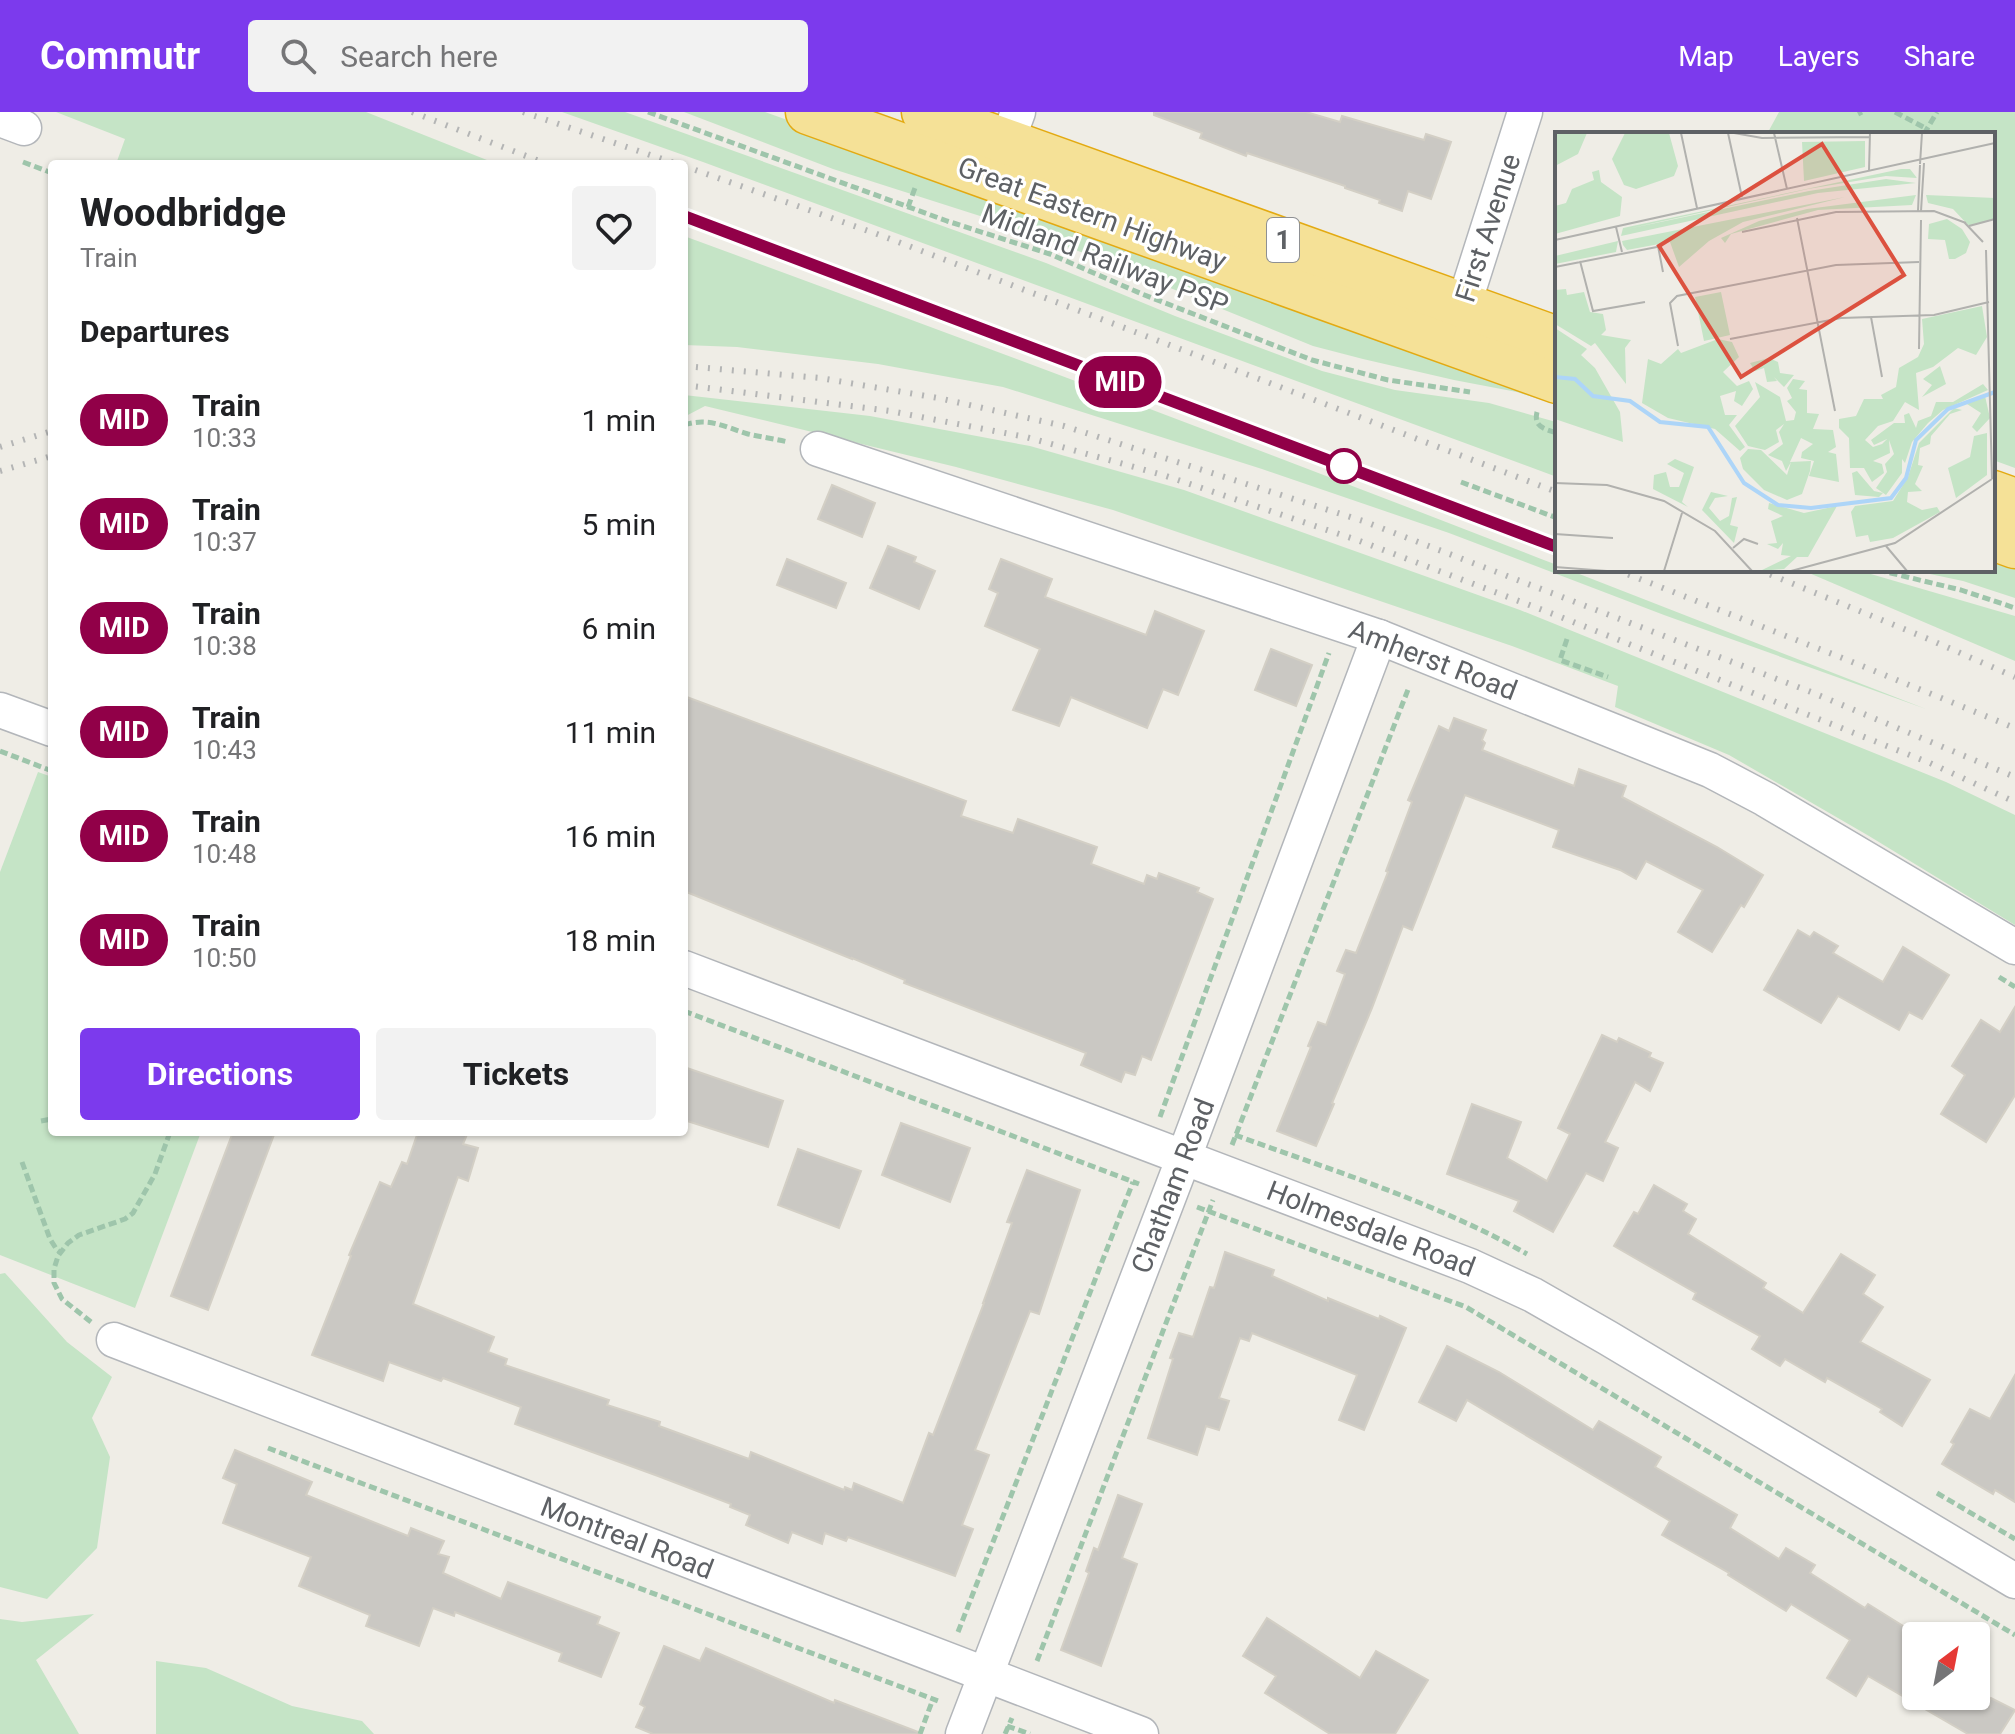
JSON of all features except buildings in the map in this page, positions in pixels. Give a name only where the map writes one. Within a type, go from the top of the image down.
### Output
[{"type":"highway","name":"Great Eastern Highway","points":[[808,112],[1007,144]]},
{"type":"highway","name":"Great Eastern Highway","points":[[924,112],[1457,324],[1555,339]]},
{"type":"highway","name":"Great Eastern Highway","points":[[1457,324],[1548,400]]},
{"type":"highway","points":[[1995,494],[2015,501]]},
{"type":"highway","points":[[1995,539],[2015,546]]},
{"type":"street","name":"First Avenue","points":[[1457,324],[1525,112]]},
{"type":"street","name":"Amherst Road","points":[[818,449],[1379,637],[1710,770],[1765,799],[2015,947]]},
{"type":"street","name":"Chatham Road","points":[[967,1724],[1379,637]]},
{"type":"street","points":[[0,710],[48,728]]},
{"type":"street","name":"Holmesdale Road","points":[[688,970],[1470,1266],[1533,1295],[2015,1581]]},
{"type":"street","name":"Montreal Road","points":[[114,1340],[1141,1734]]},
{"type":"path","name":"Midland Railway PSP","points":[[648,112],[947,221],[1050,254],[1142,294],[1312,360],[1388,380],[1485,394]]},
{"type":"path","points":[[1895,112],[1926,132],[1937,112]]},
{"type":"path","points":[[1548,400],[1535,420],[1538,425],[1555,432]]},
{"type":"path","points":[[1461,482],[1555,517]]},
{"type":"path","points":[[1886,572],[1961,590],[2015,608]]},
{"type":"path","points":[[1567,639],[1560,660],[1608,677]]},
{"type":"path","points":[[1159,1118],[1332,646]]},
{"type":"path","points":[[1396,685],[1423,693]]},
{"type":"path","points":[[1026,1691],[1224,1173],[1235,1135],[1409,687]]},
{"type":"path","points":[[0,751],[48,769]]},
{"type":"path","points":[[1989,971],[2015,987]]},
{"type":"path","points":[[688,1013],[1466,1307],[2015,1635]]},
{"type":"path","points":[[41,1121],[48,1120]]},
{"type":"path","points":[[114,1340],[62,1299],[54,1283],[54,1269],[68,1243],[79,1235],[125,1219],[133,1213],[155,1174],[169,1136]]},
{"type":"path","points":[[22,1162],[50,1239],[61,1253]]},
{"type":"path","points":[[954,1642],[1133,1182]]},
{"type":"path","points":[[268,1448],[933,1699],[967,1724],[1030,1734]]},
{"type":"path","points":[[920,1734],[933,1699]]},
{"type":"green space","points":[[56,112],[366,112],[487,160],[117,160],[125,139]]},
{"type":"green space","points":[[562,112],[625,112],[1046,263],[1322,371],[1395,390],[1489,403],[1555,422],[1555,476]]},
{"type":"green space","points":[[684,112],[765,112],[1555,395],[1555,404],[1517,392],[1313,346],[1089,255],[1002,223],[833,169]]},
{"type":"green space","points":[[1779,112],[2015,112],[2015,468],[1995,461],[1995,132],[1768,132]]},
{"type":"green space","points":[[688,237],[1230,439],[1555,564],[1555,572],[1574,572],[1926,709],[1664,615],[1449,533],[1262,469],[1003,387],[878,364],[737,347],[688,345]]},
{"type":"green space","points":[[688,395],[870,416],[1030,446],[1184,490],[1520,610],[1946,782],[2015,815],[2015,925],[1729,755],[1615,707],[1618,686],[1512,646],[1113,510],[956,467],[705,406],[688,415]]},
{"type":"green space","points":[[1995,560],[2015,565],[2015,598],[1963,581],[1920,572],[1995,572]]},
{"type":"green space","points":[[1807,572],[1864,572],[2015,616],[2015,661]]},
{"type":"green space","points":[[38,772],[48,776],[48,1136],[200,1136],[135,1308],[0,1255],[0,872]]},
{"type":"green space","points":[[5,1273],[67,1342],[112,1377],[92,1418],[110,1457],[97,1548],[47,1599],[0,1587],[0,1274]]},
{"type":"green space","points":[[94,1614],[36,1660],[79,1734],[0,1734],[0,1619],[22,1622]]},
{"type":"green space","points":[[156,1661],[206,1668],[292,1706],[362,1721],[374,1734],[156,1734]]},
{"type":"railway","points":[[412,112],[537,160]]},
{"type":"railway","points":[[523,112],[665,160]]},
{"type":"railway","points":[[688,167],[877,234],[1555,491]]},
{"type":"railway","points":[[688,218],[1555,546]]},
{"type":"railway","points":[[688,366],[820,378],[938,398],[1064,426],[1363,521],[1811,692],[2015,777]]},
{"type":"railway","points":[[688,386],[890,411],[1026,437],[1163,475],[1357,540],[1548,612],[1930,763],[2015,802]]},
{"type":"railway","points":[[0,447],[48,432]]},
{"type":"railway","points":[[0,471],[48,457]]},
{"type":"railway","points":[[1622,572],[2015,728]]},
{"type":"railway","points":[[1764,572],[2015,677]]},
{"type":"train","name":"MID","points":[[688,217],[1555,546]]}]
